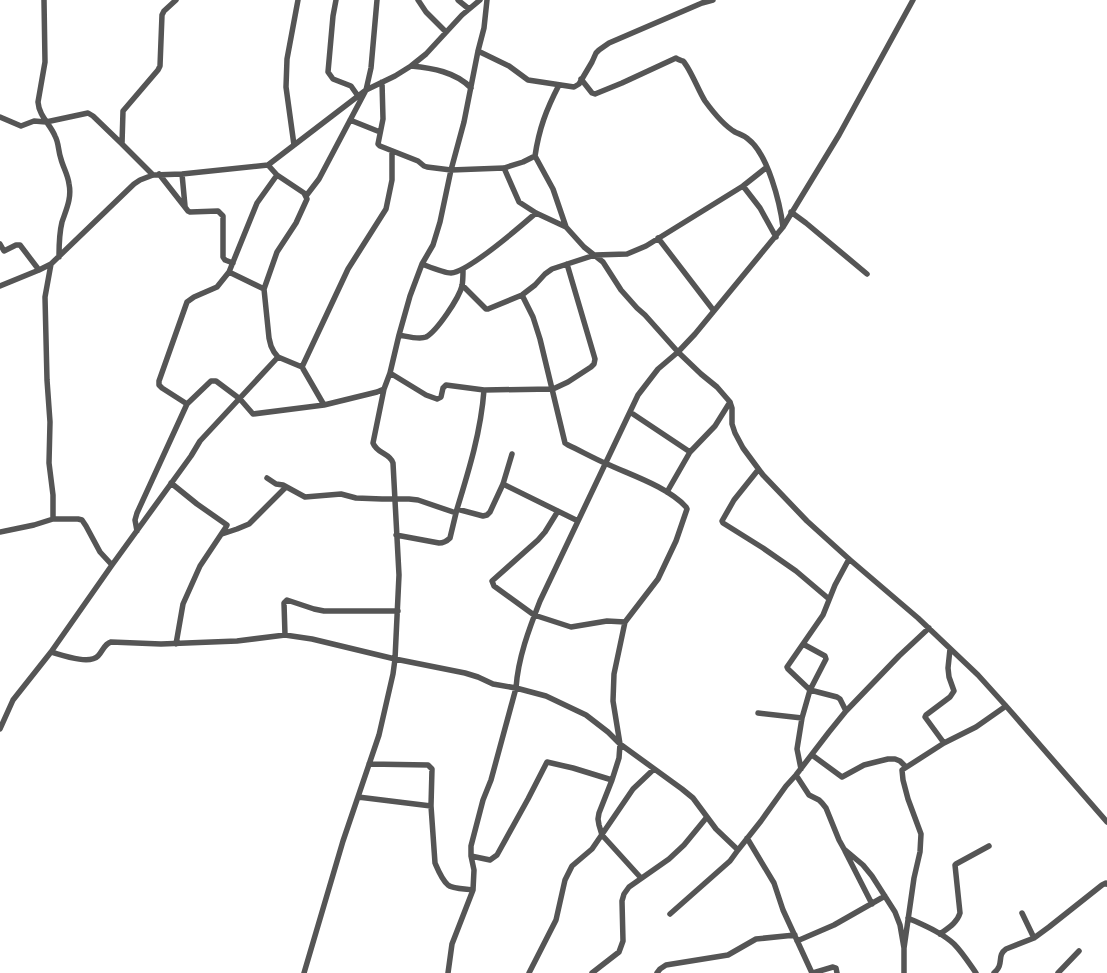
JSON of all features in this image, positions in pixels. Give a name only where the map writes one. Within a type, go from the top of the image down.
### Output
[{"type":"street","points":[[44,0],[45,62],[38,102],[40,111],[58,142],[60,157],[70,187],[68,205],[59,237],[59,257]]},
{"type":"street","points":[[122,144],[123,111],[158,70],[161,61],[162,15],[176,0]]},
{"type":"street","points":[[294,145],[286,87],[287,59],[298,0]]},
{"type":"street","points":[[336,0],[328,72],[333,79],[351,86],[358,96]]},
{"type":"street","points":[[324,405],[302,367],[278,358],[271,346],[264,289],[277,252],[296,223],[307,199],[306,196],[320,178],[366,90],[371,68],[377,0]]},
{"type":"street","points":[[418,0],[426,12],[446,32]]},
{"type":"street","points":[[458,0],[469,9]]},
{"type":"street","points":[[0,286],[51,264],[140,180],[156,174],[182,174],[268,165],[366,90],[411,66],[426,54],[462,14],[480,0]]},
{"type":"street","points":[[304,973],[343,841],[379,735],[395,660],[399,575],[393,461],[390,457],[375,449],[373,443],[384,389],[410,296],[422,264],[433,245],[440,222],[484,28],[487,0]]},
{"type":"street","points":[[478,51],[509,66],[528,80],[576,87],[596,53],[609,43],[694,6],[713,0]]},
{"type":"street","points":[[448,973],[452,944],[473,890],[474,870],[471,846],[516,688],[523,650],[534,614],[638,395],[658,369],[695,334],[776,237],[839,135],[913,0]]},
{"type":"street","points":[[581,79],[592,93],[595,94],[676,58],[682,61],[713,112],[734,131],[750,140],[756,147],[767,167],[780,205],[783,226]]},
{"type":"street","points":[[411,66],[435,69],[452,75],[465,82],[471,88]]},
{"type":"street","points":[[382,82],[383,119],[379,145],[418,161],[424,166],[451,170],[504,168],[535,156]]},
{"type":"street","points":[[559,85],[543,121],[538,136],[535,156],[553,189],[566,227]]},
{"type":"street","points":[[0,118],[21,126],[34,121],[46,122],[88,113],[91,114],[156,174],[190,212],[210,210],[218,211],[221,214],[222,256],[225,260],[233,263]]},
{"type":"street","points":[[350,120],[380,132]]},
{"type":"street","points":[[302,367],[348,269],[386,209],[392,180],[392,151]]},
{"type":"street","points":[[268,165],[277,175],[306,196]]},
{"type":"street","points":[[462,285],[487,309],[522,296],[548,271],[595,255],[627,254],[646,246],[743,186],[767,167]]},
{"type":"street","points":[[504,168],[519,202],[536,213],[566,227],[584,247],[607,266],[629,300],[678,352],[718,387],[730,402],[732,424],[735,433],[758,470],[807,521],[929,628],[978,675],[1107,822]]},
{"type":"street","points":[[182,174],[185,206]]},
{"type":"street","points":[[187,404],[162,388],[159,385],[159,381],[187,302],[216,288],[229,272],[258,203],[277,175]]},
{"type":"street","points":[[743,186],[760,208],[776,237]]},
{"type":"street","points":[[791,212],[867,274]]},
{"type":"street","points":[[422,264],[451,273],[463,270],[536,213]]},
{"type":"street","points":[[658,238],[714,311]]},
{"type":"street","points":[[0,244],[4,251],[20,245],[39,270]]},
{"type":"street","points":[[51,264],[45,297],[50,422],[49,463],[53,496],[53,520]]},
{"type":"street","points":[[390,373],[437,400],[441,397],[443,388],[446,385],[484,390],[553,389],[591,368],[595,359],[567,264]]},
{"type":"street","points":[[399,335],[421,338],[428,335],[443,319],[457,298],[462,285],[463,270]]},
{"type":"street","points":[[229,272],[264,289]]},
{"type":"street","points":[[522,296],[540,340],[565,443],[667,492],[684,504],[687,509],[676,541],[658,579],[625,622],[614,674],[614,712],[620,744],[619,758],[598,819],[602,835],[640,878]]},
{"type":"street","points":[[0,729],[14,700],[51,652],[200,441],[278,358]]},
{"type":"street","points":[[137,531],[135,520],[137,513],[187,404],[211,381],[216,381],[240,399],[251,413],[256,414],[324,405],[384,389]]},
{"type":"street","points":[[396,535],[439,543],[444,543],[450,538],[475,448],[484,390]]},
{"type":"street","points":[[667,492],[690,452],[715,426],[730,402]]},
{"type":"street","points":[[630,412],[690,452]]},
{"type":"street","points":[[267,478],[305,497],[341,494],[356,498],[418,500],[456,511],[483,516],[490,512],[503,484],[512,454]]},
{"type":"street","points":[[758,470],[734,500],[722,523],[796,571],[829,599]]},
{"type":"street","points":[[171,483],[227,525],[200,566],[183,604],[176,644]]},
{"type":"street","points":[[503,484],[578,521]]},
{"type":"street","points":[[222,534],[249,524],[286,487]]},
{"type":"street","points":[[558,511],[538,540],[492,581],[494,586],[534,614],[571,627],[607,621],[625,622]]},
{"type":"street","points":[[0,532],[53,520],[82,520],[100,552],[112,565]]},
{"type":"street","points":[[846,711],[840,699],[810,690],[787,668],[822,616],[835,585],[849,559]]},
{"type":"street","points":[[285,634],[284,603],[287,600],[324,611],[398,611]]},
{"type":"street","points":[[670,914],[730,861],[786,786],[846,711],[929,628]]},
{"type":"street","points":[[51,652],[70,658],[89,660],[98,655],[108,642],[176,644],[237,641],[285,634],[395,660],[465,673],[493,684],[516,688],[551,698],[583,713],[620,744],[668,778],[692,798],[722,836],[738,850]]},
{"type":"street","points":[[801,769],[798,749],[802,718],[810,690],[826,659],[804,644]]},
{"type":"street","points":[[944,743],[925,717],[950,698],[954,691],[948,668],[950,649]]},
{"type":"street","points":[[904,973],[904,948],[914,878],[920,852],[921,834],[904,786],[902,770],[944,743],[976,727],[1006,706]]},
{"type":"street","points":[[758,713],[802,718]]},
{"type":"street","points":[[812,755],[842,777],[864,765],[888,759],[900,761],[906,767]]},
{"type":"street","points":[[471,856],[490,860],[496,855],[547,762],[612,780]]},
{"type":"street","points":[[369,764],[428,765],[432,769],[431,806],[434,856],[439,871],[447,885],[473,890]]},
{"type":"street","points":[[529,973],[556,920],[565,880],[572,866],[592,849],[633,789],[654,769]]},
{"type":"street","points":[[796,775],[809,795],[819,800],[826,808],[839,840],[872,904]]},
{"type":"street","points":[[358,797],[431,806]]},
{"type":"street","points":[[592,973],[619,952],[623,940],[622,910],[624,894],[629,887],[669,859],[684,845],[707,817]]},
{"type":"street","points":[[747,838],[774,883],[783,910],[813,973],[833,967],[836,968],[837,973]]},
{"type":"street","points":[[940,934],[954,923],[960,913],[955,865],[989,846]]},
{"type":"street","points":[[844,849],[863,865],[885,896],[897,917],[904,948]]},
{"type":"street","points":[[994,973],[1001,964],[1000,954],[1002,952],[1034,938],[1102,885],[1107,884]]},
{"type":"street","points":[[656,973],[666,965],[728,955],[756,939],[796,938],[834,925],[885,896]]},
{"type":"street","points":[[1022,913],[1034,938]]},
{"type":"street","points":[[908,918],[948,939],[955,945],[976,973]]},
{"type":"street","points":[[1058,973],[1079,951]]}]
